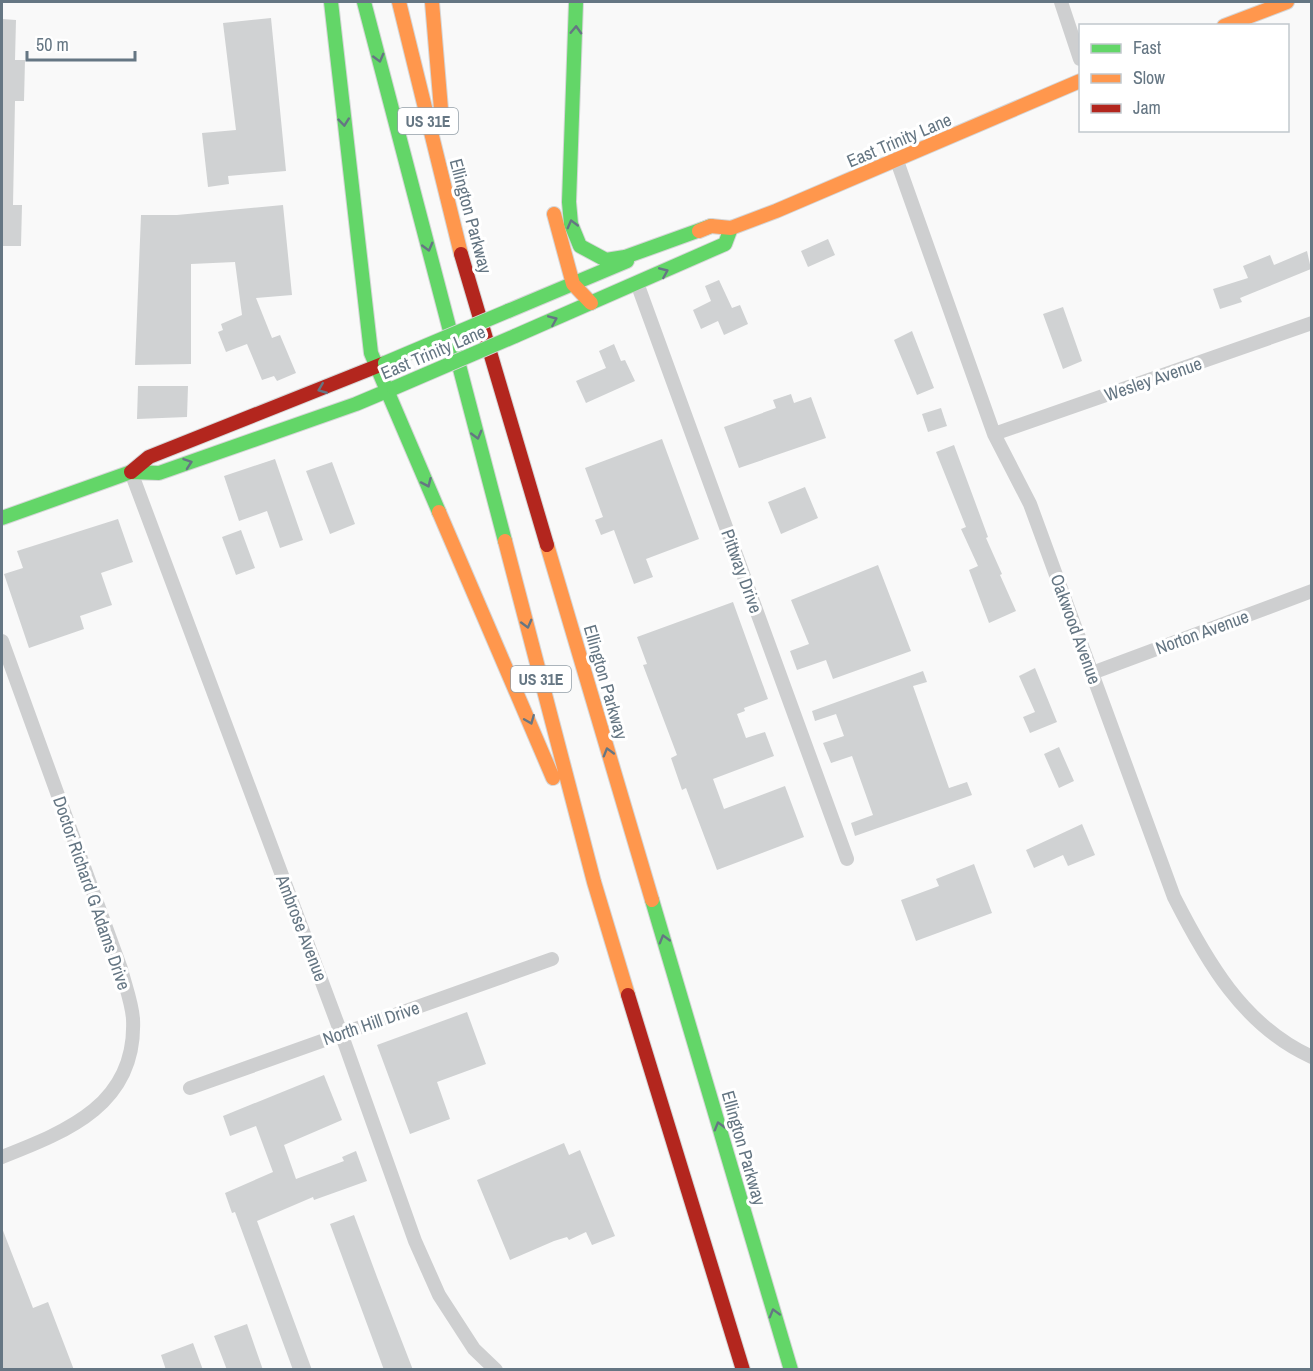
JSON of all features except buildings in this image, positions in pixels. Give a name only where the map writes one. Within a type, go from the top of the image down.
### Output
[{"type":"main road","points":[[331,2],[371,354],[381,365],[525,708],[594,882]]},
{"type":"main road","name":"US 31E","points":[[364,2],[594,882],[743,1370]]},
{"type":"main road","name":"Ellington Parkway","points":[[399,2],[457,241],[791,1370]]},
{"type":"main road","points":[[432,2],[440,104],[457,241]]},
{"type":"main road","points":[[560,61],[562,2]]},
{"type":"main road","points":[[576,2],[568,202],[571,224],[590,277],[591,303]]},
{"type":"main road","points":[[1229,24],[1287,2]]},
{"type":"main road","name":"East Trinity Lane","points":[[2,518],[131,472],[149,457],[381,365],[711,226],[731,228],[897,161],[1079,81]]},
{"type":"main road","points":[[552,204],[573,284],[591,303]]},
{"type":"main road","points":[[580,246],[606,260],[625,257],[711,226]]},
{"type":"main road","name":"East Trinity Lane","points":[[131,472],[159,473],[390,390],[725,244],[731,228]]},
{"type":"street","points":[[1061,2],[1079,56]]},
{"type":"street","name":"Oakwood Avenue","points":[[897,161],[994,434],[1030,504],[1174,897],[1203,954],[1234,998],[1284,1042],[1311,1057]]},
{"type":"street","name":"Pittway Drive","points":[[638,283],[847,859]]},
{"type":"street","name":"Wesley Avenue","points":[[994,434],[1311,323]]},
{"type":"street","name":"Ambrose Avenue","points":[[131,472],[341,1033],[415,1241],[439,1295],[474,1349],[496,1370]]},
{"type":"street","name":"Norton Avenue","points":[[1092,673],[1311,591]]},
{"type":"street","name":"Doctor Richard G Adams Drive","points":[[2,641],[121,969],[133,1017],[132,1047],[118,1082],[95,1110],[71,1128],[2,1156]]},
{"type":"street","name":"North Hill Drive","points":[[190,1088],[552,959]]},
{"type":"traffic: fast","points":[[331,2],[371,353],[439,512]]},
{"type":"traffic: fast","points":[[364,2],[505,541]]},
{"type":"traffic: fast","points":[[576,2],[569,202],[571,224],[580,246],[606,260],[625,257],[711,226]]},
{"type":"traffic: fast","points":[[515,336],[725,244],[731,228]]},
{"type":"traffic: fast","points":[[508,311],[627,261]]},
{"type":"traffic: fast","points":[[385,363],[508,311]]},
{"type":"traffic: fast","points":[[394,388],[515,336]]},
{"type":"traffic: fast","points":[[2,518],[131,472],[159,473],[356,404],[394,388]]},
{"type":"traffic: fast","points":[[652,900],[791,1370]]},
{"type":"traffic: slow","points":[[399,2],[461,254]]},
{"type":"traffic: slow","points":[[432,2],[442,121]]},
{"type":"traffic: slow","points":[[1229,24],[1287,2]]},
{"type":"traffic: slow","points":[[699,231],[711,226],[731,228],[776,211],[1079,81]]},
{"type":"traffic: slow","points":[[554,214],[573,284],[591,303]]},
{"type":"traffic: slow","points":[[439,512],[553,778]]},
{"type":"traffic: slow","points":[[505,541],[594,882],[628,995]]},
{"type":"traffic: slow","points":[[547,545],[652,900]]},
{"type":"traffic: jam","points":[[461,254],[547,545]]},
{"type":"traffic: jam","points":[[131,472],[149,457],[385,363]]},
{"type":"traffic: jam","points":[[628,995],[743,1370]]}]
